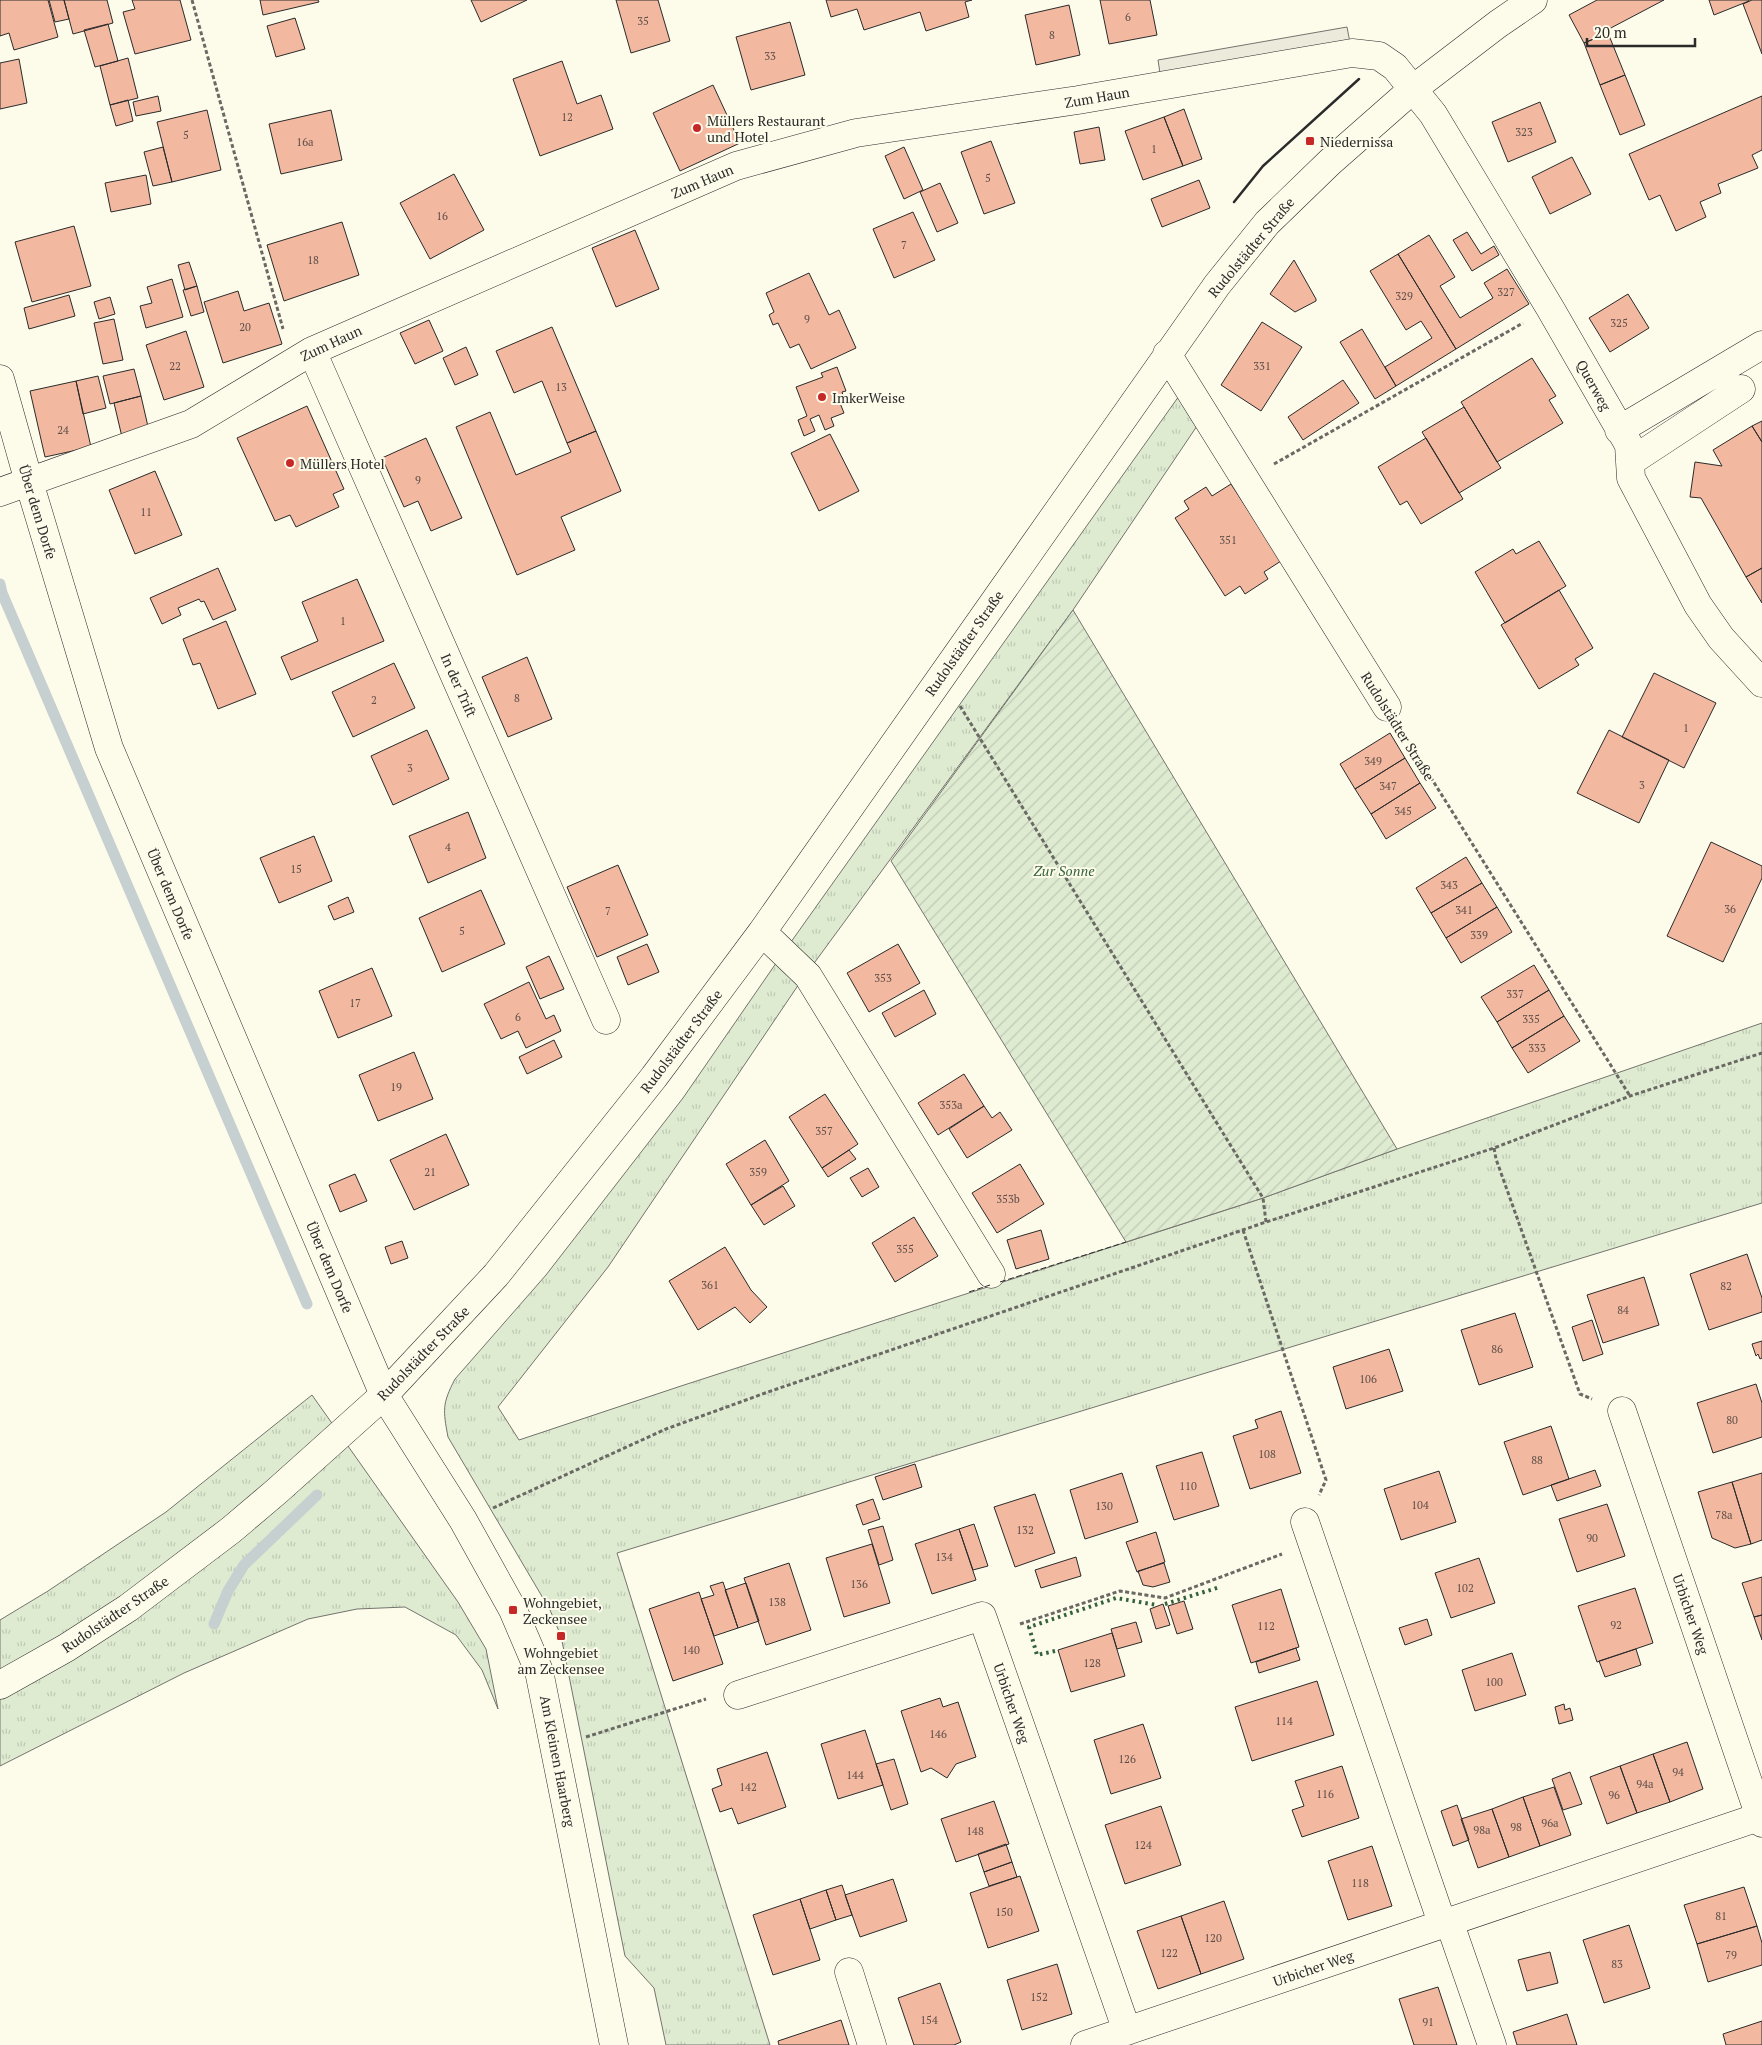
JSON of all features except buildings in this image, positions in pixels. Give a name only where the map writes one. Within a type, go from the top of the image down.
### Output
[{"type":"street","name":"Rudolstädter Straße","points":[[0,1685],[66,1648],[128,1608],[246,1517],[384,1395],[496,1275],[654,1077],[762,932],[1167,354],[1217,285],[1267,223],[1310,180],[1413,89],[1498,24],[1533,0]]},
{"type":"street","name":"Zum Haun","points":[[0,492],[191,424],[312,351],[736,166],[856,133],[1078,100],[1352,53],[1380,56],[1395,67],[1413,89]]},
{"type":"street","name":"Querweg","points":[[1413,89],[1433,114],[1550,308],[1629,445],[1632,478],[1698,605],[1722,638],[1762,683]]},
{"type":"street","points":[[1619,430],[1762,344]]},
{"type":"street","name":"In der Trift","points":[[312,351],[606,1020]]},
{"type":"street","name":"Rudolstädter Straße","points":[[1167,354],[1386,707]]},
{"type":"street","name":"Über dem Dorfe","points":[[0,379],[109,748],[384,1395]]},
{"type":"street","points":[[1630,462],[1741,389]]},
{"type":"street","points":[[762,932],[808,976],[991,1274]]},
{"type":"street","name":"Am Kleinen Haarberg","points":[[384,1395],[463,1520],[513,1610],[539,1671],[614,2045]]},
{"type":"street","name":"Urbicher Weg","points":[[1085,2045],[1136,2035],[1446,1922],[1761,1819],[1622,1411]]},
{"type":"street","points":[[1309,1532],[1446,1922],[1492,2045]]},
{"type":"street","points":[[738,1695],[985,1626]]},
{"type":"street","name":"Urbicher Weg","points":[[985,1626],[1136,2035]]},
{"type":"street","points":[[849,1972],[872,2045]]},
{"type":"path","points":[[192,0],[281,322]]},
{"type":"path","points":[[1245,480],[1550,308]]},
{"type":"path","name":"Rudolstädter Straße","points":[[1386,707],[1630,1096]]},
{"type":"path","points":[[980,739],[1263,1198],[1266,1222]]},
{"type":"path","points":[[463,1520],[535,1490],[666,1429],[768,1392],[1266,1222],[1494,1148],[1630,1096],[1762,1053]]},
{"type":"path","points":[[1494,1148],[1496,1159],[1580,1394],[1622,1411]]},
{"type":"path","points":[[985,1626],[1120,1591],[1165,1598],[1309,1532],[1326,1480],[1243,1230]]},
{"type":"path","points":[[600,1732],[725,1693],[738,1695]]},
{"type":"green space","points":[[1179,396],[1199,423],[1073,610],[801,981],[608,1267],[498,1407],[519,1440],[1263,1198],[1397,1149],[1762,1023],[1762,1203],[617,1553],[770,2045],[666,2045],[654,1988],[625,1956],[561,1636],[550,1610],[448,1437],[445,1420],[446,1401],[455,1379],[546,1275],[683,1098],[781,956]]},
{"type":"green space","name":"Zur Sonne","points":[[1073,610],[1397,1149],[1263,1198],[1126,1242],[891,861]]},
{"type":"green space","points":[[312,1395],[458,1602],[486,1649],[498,1709],[482,1670],[456,1635],[405,1607],[357,1609],[308,1619],[184,1673],[0,1766],[0,1620],[48,1591],[166,1512]]},
{"type":"shaded area","points":[[1347,27],[1352,53],[1162,86],[1158,60]]},
{"type":"waterway","points":[[0,584],[2,593],[307,1304]]},
{"type":"waterway","points":[[214,1624],[228,1591],[244,1565],[317,1495]]},
{"type":"hedge","points":[[1165,1604],[1220,1587]]},
{"type":"hedge","points":[[1055,1651],[1037,1655],[1029,1627],[1116,1598],[1157,1605]]},
{"type":"fence","points":[[1000,1282],[1126,1242]]},
{"type":"fence","points":[[969,1292],[990,1285]]},
{"type":"wall","points":[[1234,202],[1263,166],[1359,79]]},
{"type":"place","name":"Müllers Restaurant und Hotel","points":[[697,128]]},
{"type":"place","name":"Niedernissa","points":[[1310,141]]},
{"type":"place","name":"ImkerWeise","points":[[822,397]]},
{"type":"place","name":"Müllers Hotel","points":[[290,463]]},
{"type":"place","name":"Wohngebiet, Zeckensee","points":[[513,1610]]},
{"type":"place","name":"Wohngebiet am Zeckensee","points":[[561,1636]]}]
